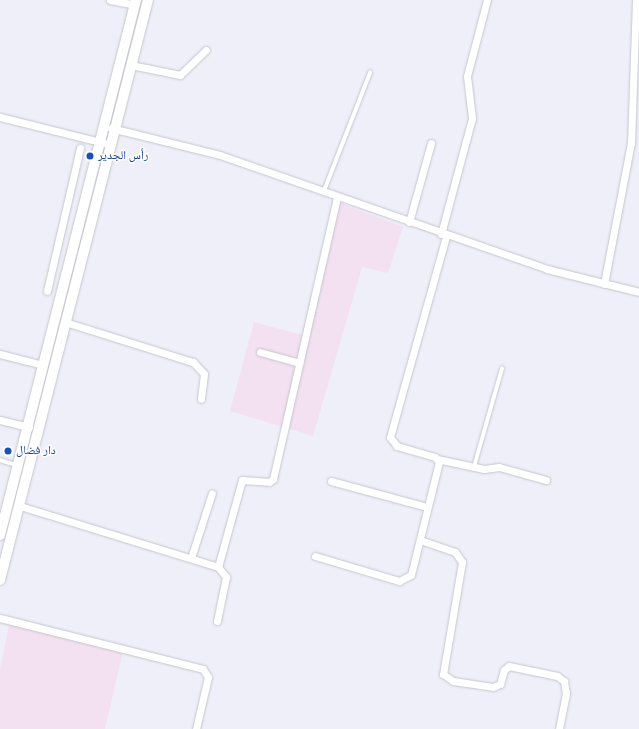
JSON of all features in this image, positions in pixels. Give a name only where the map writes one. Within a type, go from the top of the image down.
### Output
[{"type":"main road","points":[[111,128],[131,65],[148,0]]},
{"type":"main road","points":[[0,580],[20,506],[111,128],[136,3]]},
{"type":"main road","points":[[0,535],[44,365],[107,144]]},
{"type":"street","points":[[110,0],[136,3]]},
{"type":"street","points":[[487,0],[467,76],[472,118],[390,437],[397,446],[437,459],[474,466],[499,467],[546,480]]},
{"type":"street","points":[[604,284],[631,143],[636,0]]},
{"type":"street","points":[[131,65],[180,75],[206,50]]},
{"type":"street","points":[[0,118],[107,144]]},
{"type":"street","points":[[111,128],[220,155],[443,235],[604,284],[639,292]]},
{"type":"street","points":[[409,222],[431,143]]},
{"type":"street","points":[[47,291],[80,148]]},
{"type":"street","points":[[218,567],[242,480],[273,479],[337,197]]},
{"type":"street","points":[[65,322],[193,362],[204,374],[201,399]]},
{"type":"street","points":[[260,352],[300,363]]},
{"type":"street","points":[[0,354],[44,365]]},
{"type":"street","points":[[0,420],[29,427]]},
{"type":"street","points":[[315,556],[404,581],[411,575],[439,466],[437,459]]},
{"type":"street","points":[[331,481],[428,507]]},
{"type":"street","points":[[191,558],[212,493]]},
{"type":"street","points":[[20,506],[218,567],[226,577],[217,621]]},
{"type":"street","points":[[420,540],[455,552],[462,562],[443,674],[453,681],[493,687],[500,684],[504,670],[510,666],[558,676],[564,681],[566,693],[559,729]]},
{"type":"street","points":[[0,618],[202,669],[208,677],[196,729]]},
{"type":"lane","points":[[323,192],[370,73]]},
{"type":"lane","points":[[474,466],[502,369]]},
{"type":"lane","points":[[0,460],[19,465]]},
{"type":"shaded area","points":[[334,201],[403,227],[388,273],[362,267],[313,436],[230,411],[254,322],[302,335]]},
{"type":"shaded area","points":[[10,621],[123,651],[105,729],[0,729],[0,669]]},
{"type":"place","name":"رأس الجدير","points":[[90,156]]},
{"type":"place","name":"دار فضال","points":[[8,451]]}]
